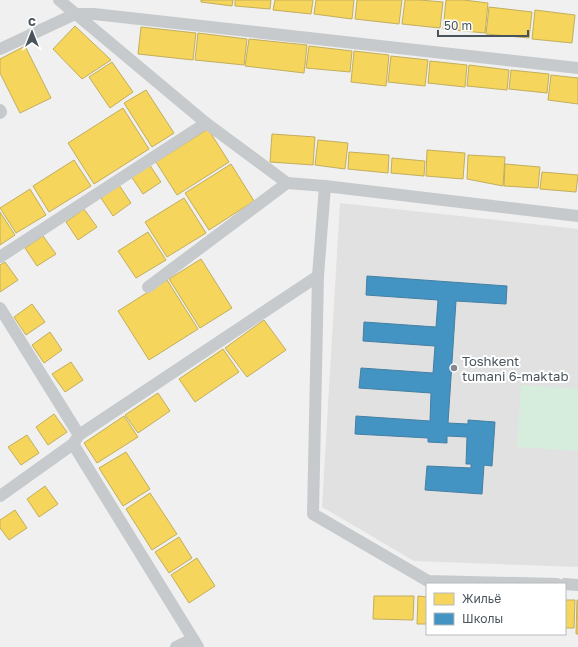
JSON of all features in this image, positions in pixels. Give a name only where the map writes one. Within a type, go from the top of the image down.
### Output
[{"type":"street","points":[[59,0],[206,123],[287,184],[325,186],[578,216]]},
{"type":"street","points":[[0,49],[75,14],[94,14],[578,68]]},
{"type":"street","points":[[0,257],[206,123]]},
{"type":"street","points":[[148,287],[287,184]]},
{"type":"street","points":[[325,186],[318,276],[313,514],[428,581],[513,583]]},
{"type":"street","points":[[0,496],[76,440],[318,276]]},
{"type":"street","points":[[0,308],[195,643],[176,647]]},
{"type":"street","points":[[566,584],[578,585]]},
{"type":"shaded area","name":"Toshkent tumani 6-maktab","points":[[340,203],[578,229],[578,567],[414,561],[322,507]]},
{"type":"green space","points":[[521,385],[578,389],[578,451],[517,447]]},
{"type":"building: Жильё","points":[[201,0],[233,0],[232,6],[201,2]]},
{"type":"building: Жильё","points":[[235,0],[271,0],[270,9],[235,6]]},
{"type":"building: Жильё","points":[[275,0],[313,0],[311,14],[273,10]]},
{"type":"building: Жильё","points":[[316,0],[354,0],[352,19],[314,14]]},
{"type":"building: Жильё","points":[[357,0],[402,0],[399,24],[355,19]]},
{"type":"building: Жильё","points":[[405,0],[443,2],[440,28],[402,24]]},
{"type":"building: Жильё","points":[[446,0],[464,0],[488,3],[485,33],[443,29]]},
{"type":"building: Жильё","points":[[489,7],[532,12],[529,38],[486,34]]},
{"type":"building: Жильё","points":[[535,10],[575,15],[572,43],[532,39]]},
{"type":"building: Жильё","points":[[75,26],[111,60],[82,79],[53,49]]},
{"type":"building: Жильё","points":[[141,27],[196,33],[193,60],[138,54]]},
{"type":"building: Жильё","points":[[198,33],[247,39],[244,65],[195,60]]},
{"type":"building: Жильё","points":[[249,39],[307,45],[304,73],[245,66]]},
{"type":"building: Жильё","points":[[25,46],[51,98],[20,113],[0,73],[0,59]]},
{"type":"building: Жильё","points":[[309,46],[352,51],[350,72],[306,68]]},
{"type":"building: Жильё","points":[[354,51],[389,55],[386,86],[351,82]]},
{"type":"building: Жильё","points":[[391,56],[428,60],[425,86],[388,82]]},
{"type":"building: Жильё","points":[[430,61],[467,65],[465,87],[428,83]]},
{"type":"building: Жильё","points":[[112,62],[133,92],[110,108],[89,77]]},
{"type":"building: Жильё","points":[[469,65],[509,70],[507,90],[467,86]]},
{"type":"building: Жильё","points":[[511,70],[549,74],[547,93],[509,89]]},
{"type":"building: Жильё","points":[[551,75],[578,78],[578,104],[548,100]]},
{"type":"building: Жильё","points":[[146,90],[174,133],[152,147],[124,103]]},
{"type":"building: Жильё","points":[[123,108],[149,149],[94,184],[68,143]]},
{"type":"building: Жильё","points":[[208,129],[229,162],[177,195],[156,162]]},
{"type":"building: Жильё","points":[[272,134],[315,137],[313,165],[270,162]]},
{"type":"building: Жильё","points":[[318,140],[348,143],[345,169],[315,165]]},
{"type":"building: Жильё","points":[[427,150],[465,153],[463,179],[426,176]]},
{"type":"building: Жильё","points":[[349,152],[389,155],[388,173],[348,169]]},
{"type":"building: Жильё","points":[[468,155],[505,157],[503,186],[467,179]]},
{"type":"building: Жильё","points":[[392,158],[425,161],[424,176],[391,173]]},
{"type":"building: Жильё","points":[[74,160],[91,186],[49,212],[33,186]]},
{"type":"building: Жильё","points":[[149,164],[161,182],[143,194],[131,176]]},
{"type":"building: Жильё","points":[[231,164],[254,201],[209,230],[185,193]]},
{"type":"building: Жильё","points":[[505,164],[540,167],[538,188],[504,186]]},
{"type":"building: Жильё","points":[[542,172],[578,175],[576,192],[540,189]]},
{"type":"building: Жильё","points":[[119,185],[131,203],[113,216],[101,198]]},
{"type":"building: Жильё","points":[[30,189],[46,215],[16,233],[0,208]]},
{"type":"building: Жильё","points":[[184,198],[206,233],[167,257],[145,222]]},
{"type":"building: Жильё","points":[[84,209],[97,227],[78,240],[66,222]]},
{"type":"building: Жильё","points":[[0,212],[15,235],[0,245]]},
{"type":"building: Жильё","points":[[148,232],[166,260],[136,278],[118,251]]},
{"type":"building: Жильё","points":[[43,236],[56,254],[37,266],[25,248]]},
{"type":"building: Жильё","points":[[201,259],[232,308],[200,328],[169,279]]},
{"type":"building: Жильё","points":[[5,262],[18,280],[0,292],[0,265]]},
{"type":"building: Жильё","points":[[167,280],[198,329],[149,360],[118,311]]},
{"type":"building: Жильё","points":[[32,304],[45,322],[26,335],[14,317]]},
{"type":"building: Жильё","points":[[264,320],[286,350],[247,377],[225,348]]},
{"type":"building: Жильё","points":[[50,332],[62,350],[44,363],[32,345]]},
{"type":"building: Жильё","points":[[223,349],[239,372],[195,402],[179,379]]},
{"type":"building: Жильё","points":[[71,362],[83,380],[65,392],[52,374]]},
{"type":"building: Жильё","points":[[158,393],[170,411],[138,433],[125,415]]},
{"type":"building: Жильё","points":[[54,414],[67,432],[48,445],[36,427]]},
{"type":"building: Жильё","points":[[124,416],[138,437],[97,463],[84,443]]},
{"type":"building: Жильё","points":[[27,435],[39,453],[21,465],[8,447]]},
{"type":"building: Жильё","points":[[126,452],[150,489],[123,506],[99,468]]},
{"type":"building: Жильё","points":[[45,486],[58,504],[39,517],[27,499]]},
{"type":"building: Жильё","points":[[150,493],[177,534],[152,550],[126,509]]},
{"type":"building: Жильё","points":[[15,510],[27,528],[9,540],[0,528],[0,520]]},
{"type":"building: Жильё","points":[[179,537],[192,558],[169,573],[155,552]]},
{"type":"building: Жильё","points":[[197,558],[215,586],[189,603],[171,575]]},
{"type":"building: Жильё","points":[[374,596],[414,596],[413,620],[373,619]]},
{"type":"building: Жильё","points":[[418,596],[426,597],[426,624],[417,624]]},
{"type":"building: Жильё","points":[[566,600],[575,600],[574,628],[566,628]]},
{"type":"building: Жильё","points":[[577,600],[578,634],[576,634]]},
{"type":"building: Школы","points":[[367,276],[507,286],[506,304],[456,301],[448,423],[468,424],[468,420],[495,422],[492,466],[484,465],[482,494],[425,490],[427,466],[471,468],[471,464],[466,464],[467,437],[447,436],[447,443],[428,442],[428,438],[355,434],[356,416],[430,421],[431,393],[359,388],[361,368],[433,373],[435,346],[363,341],[364,322],[436,327],[438,300],[366,295]]},
{"type":"place","name":"Toshkent tumani 6-maktab","points":[[454,368]]}]
